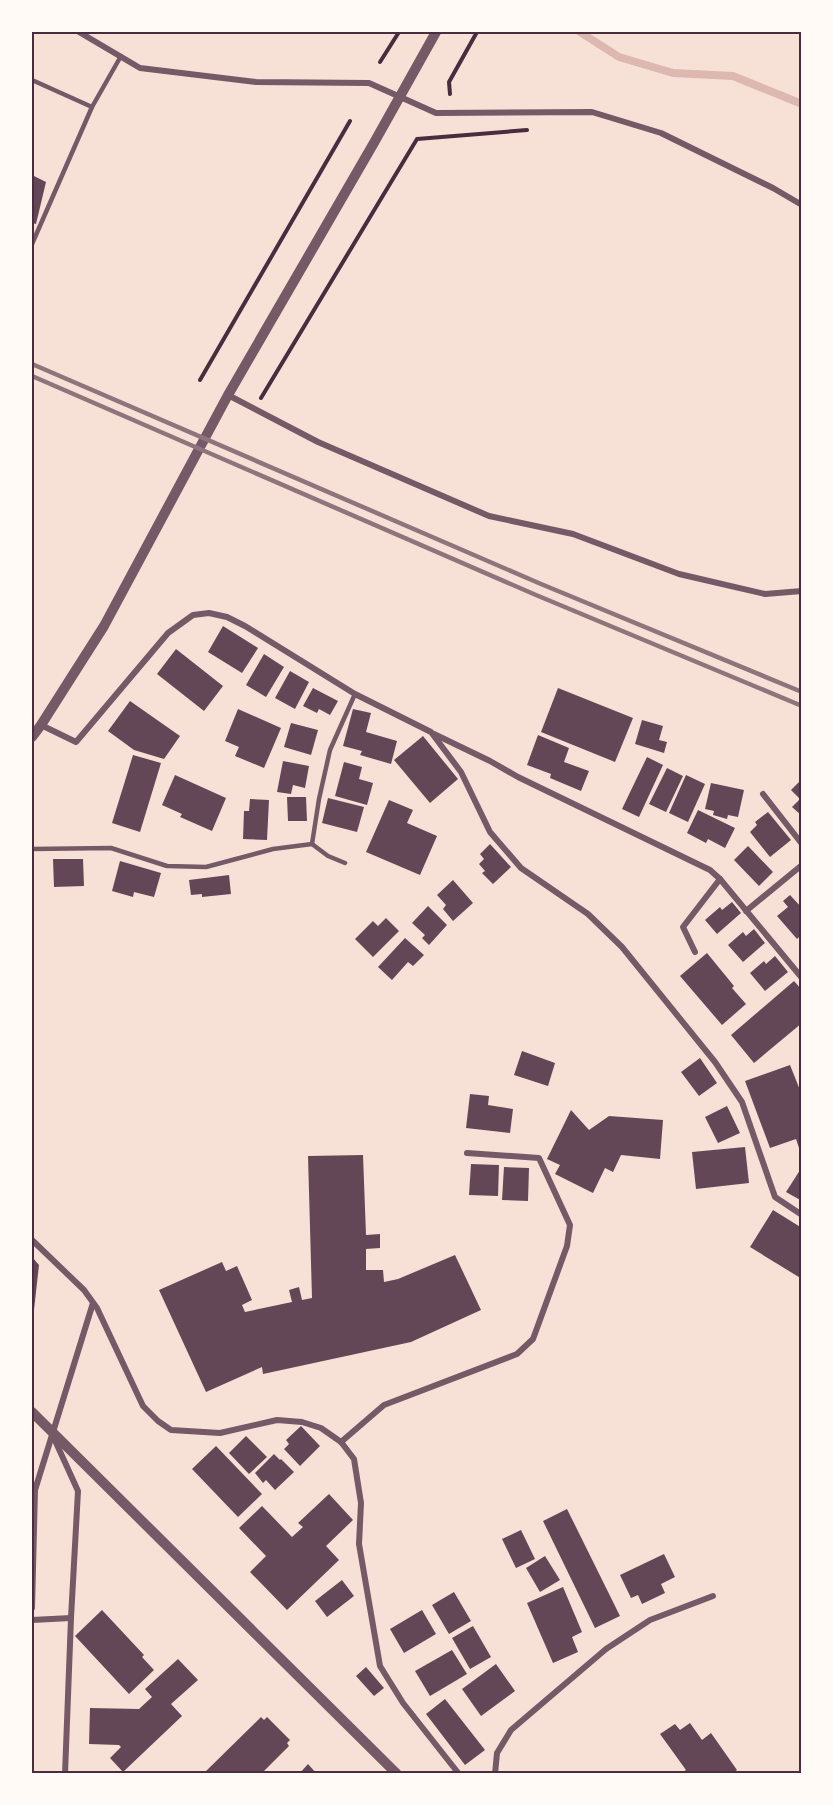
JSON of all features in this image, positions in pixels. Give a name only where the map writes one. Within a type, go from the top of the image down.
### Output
[{"type":"street","points":[[79,32],[140,68],[256,82],[369,83],[436,113],[592,112],[661,133],[773,188],[801,205]]},
{"type":"street","points":[[32,737],[104,626],[228,395],[436,32]]},
{"type":"street","points":[[228,395],[318,442],[489,516],[573,534],[679,574],[765,594],[801,591]]},
{"type":"street","points":[[41,725],[76,742],[168,633],[193,615],[209,613],[227,617],[355,693],[518,777],[710,870],[720,879],[801,978]]},
{"type":"street","points":[[431,732],[461,772],[490,832],[521,868],[588,914],[622,947],[715,1062],[742,1102],[775,1197],[801,1215]]},
{"type":"street","points":[[763,794],[801,844]]},
{"type":"street","points":[[746,911],[801,864]]},
{"type":"street","points":[[695,952],[683,927],[720,879]]},
{"type":"street","points":[[341,1442],[384,1405],[517,1354],[533,1339],[567,1246],[570,1225],[539,1158],[467,1153]]},
{"type":"street","points":[[32,1240],[84,1290],[93,1303],[142,1406],[171,1430],[219,1433],[277,1420],[302,1422],[321,1428],[341,1442],[354,1460],[361,1503],[359,1545],[380,1666],[403,1702],[459,1773]]},
{"type":"street","points":[[32,1608],[35,1490],[93,1303]]},
{"type":"street","points":[[32,1412],[397,1773]]},
{"type":"street","points":[[52,1433],[78,1491],[65,1773]]},
{"type":"street","points":[[495,1773],[497,1753],[511,1730],[606,1649],[650,1620],[713,1596]]},
{"type":"street","points":[[32,1620],[71,1618]]},
{"type":"lane","points":[[32,244],[92,107],[121,56]]},
{"type":"lane","points":[[32,80],[92,107]]},
{"type":"lane","points":[[312,844],[330,750],[355,693]]},
{"type":"lane","points":[[32,849],[111,848],[167,866],[206,867],[273,849],[312,844],[328,856],[345,863]]},
{"type":"path","points":[[380,62],[399,32]]},
{"type":"path","points":[[450,94],[448,82],[477,32]]},
{"type":"path","points":[[200,380],[350,121]]},
{"type":"path","points":[[254,409],[417,139],[528,129]]},
{"type":"building","points":[[32,175],[46,182],[36,224],[32,223]]},
{"type":"building","points":[[223,626],[258,648],[242,673],[208,652]]},
{"type":"building","points":[[176,649],[223,686],[204,711],[157,674]]},
{"type":"building","points":[[264,654],[284,667],[266,697],[246,685]]},
{"type":"building","points":[[290,671],[309,682],[295,709],[275,698]]},
{"type":"building","points":[[313,688],[338,701],[330,715],[319,709],[317,713],[303,706]]},
{"type":"building","points":[[558,688],[633,718],[615,762],[541,732]]},
{"type":"building","points":[[130,701],[180,736],[164,759],[134,750],[108,731]]},
{"type":"building","points":[[238,709],[281,728],[264,768],[235,756],[239,747],[225,741]]},
{"type":"building","points":[[353,709],[371,713],[366,732],[397,741],[391,764],[360,755],[362,751],[343,746]]},
{"type":"building","points":[[642,720],[663,726],[659,740],[667,742],[664,753],[635,744]]},
{"type":"building","points":[[291,723],[318,730],[311,755],[284,747]]},
{"type":"building","points":[[538,735],[569,748],[564,762],[589,771],[581,791],[550,778],[551,774],[527,765]]},
{"type":"building","points":[[423,736],[458,779],[430,803],[394,760]]},
{"type":"building","points":[[133,755],[161,763],[140,832],[112,823]]},
{"type":"building","points":[[647,757],[663,765],[639,817],[622,809]]},
{"type":"building","points":[[283,761],[309,766],[305,788],[293,785],[291,794],[277,792]]},
{"type":"building","points":[[344,762],[362,767],[359,779],[373,783],[367,805],[335,796]]},
{"type":"building","points":[[667,768],[683,776],[666,812],[649,804]]},
{"type":"building","points":[[175,775],[226,798],[212,831],[180,817],[182,814],[162,805]]},
{"type":"building","points":[[686,775],[705,784],[688,822],[669,813]]},
{"type":"building","points":[[799,782],[802,784],[802,816],[792,807],[800,799],[791,790]]},
{"type":"building","points":[[711,783],[744,790],[738,817],[728,815],[727,819],[713,815],[714,811],[705,809]]},
{"type":"building","points":[[287,797],[306,797],[307,821],[288,821]]},
{"type":"building","points":[[328,798],[364,807],[357,832],[322,823]]},
{"type":"building","points":[[250,799],[269,800],[267,840],[243,839],[244,811],[249,811]]},
{"type":"building","points":[[389,800],[413,810],[407,823],[437,836],[420,875],[366,852]]},
{"type":"building","points":[[698,810],[735,828],[725,848],[708,839],[706,843],[687,833]]},
{"type":"building","points":[[768,812],[791,840],[770,857],[750,832],[757,825],[755,822]]},
{"type":"building","points":[[490,844],[511,867],[493,884],[482,873],[485,871],[479,864],[484,859],[480,854]]},
{"type":"building","points":[[748,846],[773,872],[759,886],[734,860]]},
{"type":"building","points":[[53,859],[83,859],[84,886],[54,887]]},
{"type":"building","points":[[120,861],[161,873],[154,897],[134,892],[133,897],[112,891]]},
{"type":"building","points":[[229,875],[231,894],[202,897],[202,894],[191,895],[189,880]]},
{"type":"building","points":[[453,880],[473,903],[453,921],[443,909],[446,905],[437,895]]},
{"type":"building","points":[[790,895],[802,908],[802,934],[797,939],[777,916],[788,907],[783,901]]},
{"type":"building","points":[[732,902],[741,913],[717,934],[705,920],[720,907],[722,910]]},
{"type":"building","points":[[428,906],[447,925],[429,945],[422,938],[425,935],[412,923]]},
{"type":"building","points":[[386,918],[399,931],[373,957],[355,939],[373,921],[378,926]]},
{"type":"building","points":[[754,929],[765,943],[743,962],[728,945],[743,932],[746,936]]},
{"type":"building","points":[[405,938],[424,955],[413,966],[408,962],[392,980],[378,967]]},
{"type":"building","points":[[707,953],[746,1004],[722,1025],[680,976]]},
{"type":"building","points":[[775,956],[788,972],[765,991],[750,973],[764,961],[766,964]]},
{"type":"building","points":[[794,981],[802,990],[802,1023],[754,1063],[731,1035]]},
{"type":"building","points":[[522,1051],[555,1063],[548,1086],[514,1075]]},
{"type":"building","points":[[700,1058],[717,1083],[699,1096],[681,1072]]},
{"type":"building","points":[[790,1065],[802,1095],[802,1147],[799,1148],[796,1139],[770,1148],[745,1081]]},
{"type":"building","points":[[470,1094],[489,1096],[488,1105],[513,1109],[510,1133],[466,1128]]},
{"type":"building","points":[[727,1106],[740,1133],[718,1143],[705,1117]]},
{"type":"building","points":[[571,1110],[589,1130],[609,1116],[663,1120],[660,1159],[621,1155],[613,1172],[605,1168],[593,1193],[555,1174],[560,1165],[547,1159]]},
{"type":"building","points":[[745,1147],[749,1183],[696,1189],[692,1152]]},
{"type":"building","points":[[363,1155],[366,1235],[380,1234],[380,1248],[366,1249],[366,1270],[383,1270],[384,1282],[398,1279],[455,1255],[481,1310],[411,1342],[263,1374],[262,1367],[206,1392],[159,1290],[222,1262],[226,1271],[237,1266],[252,1300],[242,1305],[245,1312],[292,1302],[289,1290],[299,1287],[302,1300],[312,1298],[308,1156]]},
{"type":"building","points":[[471,1164],[499,1165],[498,1196],[469,1195]]},
{"type":"building","points":[[504,1167],[529,1168],[528,1201],[502,1200]]},
{"type":"building","points":[[802,1167],[802,1201],[786,1192]]},
{"type":"building","points":[[773,1210],[802,1228],[802,1279],[750,1247]]},
{"type":"building","points":[[32,1257],[39,1265],[33,1319],[32,1319]]},
{"type":"building","points":[[301,1426],[320,1446],[300,1466],[284,1449],[289,1444],[286,1440]]},
{"type":"building","points":[[246,1436],[267,1457],[249,1474],[229,1453]]},
{"type":"building","points":[[216,1446],[262,1494],[238,1517],[192,1469]]},
{"type":"building","points":[[274,1454],[294,1472],[275,1490],[266,1480],[263,1483],[255,1473]]},
{"type":"building","points":[[329,1494],[353,1520],[326,1546],[339,1560],[287,1610],[250,1572],[266,1556],[239,1528],[262,1506],[292,1537],[303,1527],[298,1523]]},
{"type":"building","points":[[567,1509],[620,1616],[595,1628],[543,1521]]},
{"type":"building","points":[[521,1530],[535,1559],[516,1568],[502,1539]]},
{"type":"building","points":[[664,1554],[675,1577],[661,1584],[665,1593],[642,1604],[638,1595],[631,1598],[620,1575]]},
{"type":"building","points":[[545,1556],[560,1580],[540,1592],[526,1568]]},
{"type":"building","points":[[342,1580],[354,1596],[327,1617],[315,1601]]},
{"type":"building","points":[[563,1587],[582,1632],[572,1637],[578,1652],[553,1663],[527,1603]]},
{"type":"building","points":[[454,1592],[471,1621],[449,1634],[432,1605]]},
{"type":"building","points":[[102,1610],[144,1655],[142,1657],[154,1670],[129,1694],[75,1636]]},
{"type":"building","points":[[422,1610],[436,1634],[404,1653],[390,1629]]},
{"type":"building","points":[[473,1626],[491,1657],[470,1669],[452,1638]]},
{"type":"building","points":[[452,1650],[467,1674],[430,1696],[415,1671]]},
{"type":"building","points":[[178,1659],[198,1680],[171,1704],[182,1716],[123,1772],[110,1758],[121,1747],[119,1745],[89,1744],[90,1708],[139,1709],[152,1697],[145,1689]]},
{"type":"building","points":[[496,1664],[515,1691],[481,1716],[462,1689]]},
{"type":"building","points":[[366,1667],[384,1688],[374,1696],[356,1676]]},
{"type":"building","points":[[445,1699],[485,1750],[465,1765],[426,1714]]},
{"type":"building","points":[[261,1717],[264,1720],[267,1717],[290,1740],[287,1743],[289,1746],[261,1774],[203,1774]]},
{"type":"building","points":[[690,1723],[702,1740],[711,1733],[737,1770],[732,1774],[684,1774],[686,1770],[660,1734],[675,1724],[680,1730]]},
{"type":"building","points":[[308,1764],[317,1774],[299,1774]]},
{"type":"waterway","points":[[580,32],[619,57],[673,73],[733,76],[802,104]]},
{"type":"railway","points":[[32,364],[541,584],[802,692]]},
{"type":"railway","points":[[32,376],[536,595],[802,706]]}]
